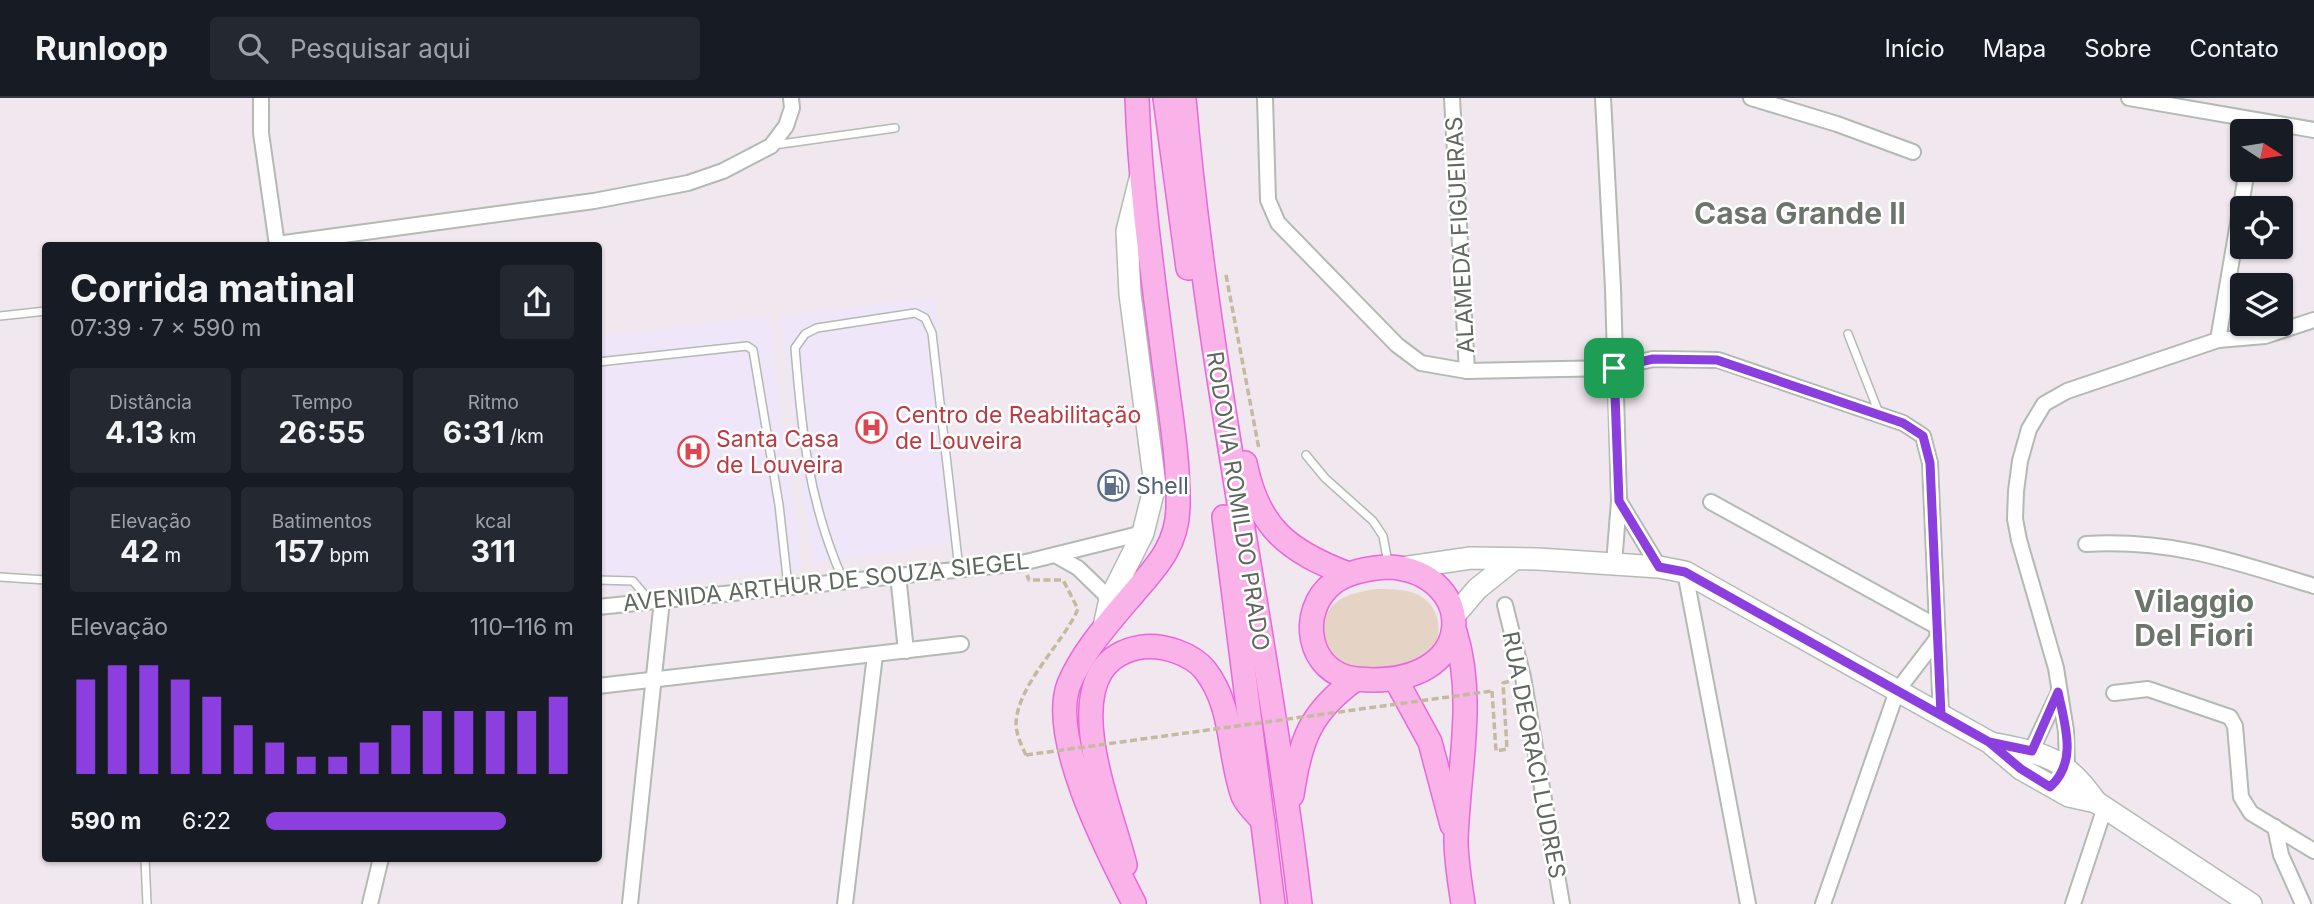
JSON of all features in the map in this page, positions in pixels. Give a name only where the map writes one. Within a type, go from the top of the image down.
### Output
[{"type":"main road","points":[[1134,904],[1102,840],[1076,768],[1065,713],[1068,687],[1080,661],[1163,561],[1173,539],[1178,510],[1169,401],[1140,177],[1137,98]]},
{"type":"main road","name":"RODOVIA ROMILDO PRADO","points":[[1165,98],[1229,549],[1273,904]]},
{"type":"main road","name":"RODOVIA ROMILDO PRADO","points":[[1184,98],[1206,296],[1289,816],[1300,904]]},
{"type":"main road","points":[[1102,634],[1110,599],[1143,533],[1155,485],[1130,294],[1128,231],[1140,177]]},
{"type":"main road","points":[[1206,296],[1249,483],[1259,509],[1272,528],[1293,550],[1348,574]]},
{"type":"main road","points":[[1513,560],[1477,589],[1454,624],[1449,648],[1438,661],[1416,675],[1396,680],[1356,679],[1339,676],[1324,666],[1311,633],[1321,598],[1332,584],[1348,574],[1460,559],[1578,560],[1685,572],[1989,742],[2026,760],[2067,766],[2100,805],[2251,904]]},
{"type":"main road","points":[[1396,567],[1434,584],[1454,624],[1463,671],[1464,732],[1456,841]]},
{"type":"main road","points":[[1134,904],[1097,765],[1090,713],[1093,690],[1103,669],[1119,653],[1144,647],[1165,649],[1183,654],[1203,668],[1225,709],[1244,798],[1263,821]]},
{"type":"main road","points":[[1289,816],[1296,770],[1307,732],[1322,705],[1356,679]]},
{"type":"main road","points":[[1396,680],[1430,742],[1456,841],[1463,904]]},
{"type":"main road","points":[[2026,760],[2050,787],[2100,805]]},
{"type":"street","points":[[261,98],[261,133],[277,242]]},
{"type":"street","points":[[292,242],[594,201],[688,183],[723,171],[771,146],[786,126],[792,108],[791,98]]},
{"type":"street","points":[[1265,98],[1268,200],[1278,223],[1397,345],[1421,363],[1467,371],[1614,368],[1653,359],[1717,360],[1914,429],[1928,445],[1941,715]]},
{"type":"street","name":"ALAMEDA FIGUEIRAS","points":[[1452,98],[1467,371]]},
{"type":"street","points":[[1603,98],[1614,288],[1619,501],[1614,564]]},
{"type":"street","points":[[1751,98],[1837,124],[1913,152]]},
{"type":"street","points":[[2129,98],[2230,120]]},
{"type":"street","points":[[2293,128],[2314,130]]},
{"type":"street","points":[[2218,341],[2245,182]]},
{"type":"street","points":[[2050,787],[2067,766],[2066,731],[2056,668],[2015,519],[2020,461],[2029,429],[2044,404],[2067,391],[2218,341],[2265,336],[2314,320]]},
{"type":"street","points":[[1619,501],[1659,567]]},
{"type":"street","points":[[1711,502],[1936,633]]},
{"type":"street","name":"AVENIDA ARTHUR DE SOUZA SIEGEL","points":[[602,607],[1022,563],[1143,533]]},
{"type":"street","points":[[2086,544],[2129,542],[2165,545],[2314,586]]},
{"type":"street","name":"AVENIDA ARTHUR DE SOUZA SIEGEL","points":[[1054,555],[1078,568],[1110,599]]},
{"type":"street","points":[[1685,572],[1748,904]]},
{"type":"street","points":[[898,575],[906,651]]},
{"type":"street","points":[[630,904],[656,680],[656,601]]},
{"type":"street","name":"RUA DEORACI LUDRES","points":[[1505,606],[1523,677],[1562,904]]},
{"type":"street","points":[[1823,904],[1897,691],[1936,633]]},
{"type":"street","points":[[602,686],[961,643]]},
{"type":"street","points":[[845,904],[875,655]]},
{"type":"street","points":[[2114,693],[2148,688],[2230,718],[2235,726],[2238,746],[2241,797],[2251,813],[2314,851]]},
{"type":"street","points":[[2026,760],[2058,692]]},
{"type":"street","points":[[2073,904],[2100,805]]},
{"type":"street","points":[[2275,827],[2281,855],[2303,904]]},
{"type":"street","points":[[370,904],[380,862]]},
{"type":"lane","points":[[771,146],[895,128]]},
{"type":"lane","points":[[0,316],[42,311]]},
{"type":"lane","points":[[843,580],[818,520],[803,446],[795,348],[805,334],[817,327],[915,313],[925,318],[932,333],[959,569]]},
{"type":"lane","points":[[1848,334],[1880,417]]},
{"type":"lane","points":[[602,362],[747,346],[753,350],[779,505],[788,586]]},
{"type":"lane","points":[[1306,456],[1325,478],[1373,521],[1383,536],[1396,567]]},
{"type":"lane","points":[[0,578],[42,580]]},
{"type":"lane","points":[[602,580],[632,581],[656,601]]},
{"type":"lane","points":[[145,862],[147,904]]},
{"type":"path","points":[[1225,271],[1260,453]]},
{"type":"path","points":[[1022,563],[1029,580],[1063,580],[1077,609],[1069,628],[1023,698],[1016,724],[1026,755],[1492,691],[1496,751],[1507,748],[1503,683]]},
{"type":"shaded area","name":"Centro de Reabilitação de Louveira","points":[[935,297],[962,541],[813,564],[780,316]]},
{"type":"shaded area","name":"Santa Casa de Louveira","points":[[769,316],[802,568],[602,591],[602,337]]},
{"type":"shaded area","points":[[1377,589],[1405,591],[1423,598],[1435,611],[1439,629],[1434,646],[1419,663],[1371,674],[1357,671],[1334,655],[1327,644],[1324,620],[1330,609],[1341,599]]},
{"type":"place","name":"Centro de Reabilitação de Louveira","points":[[872,428]]},
{"type":"place","name":"Santa Casa de Louveira","points":[[693,452]]},
{"type":"place","name":"Shell","points":[[1113,486]]},
{"type":"district","name":"Casa Grande II","points":[[1800,213]]},
{"type":"district","name":"Vilaggio Del Fiori","points":[[2194,618]]},
{"type":"route","points":[[1614,368],[1619,501],[1659,567],[1685,572],[1989,742],[2032,751],[2058,692],[2068,754],[2067,766],[2058,780],[2050,787],[2021,769],[1989,742],[1941,715],[1930,463],[1928,445],[1923,436],[1903,423],[1717,360],[1653,359],[1614,368]]}]
